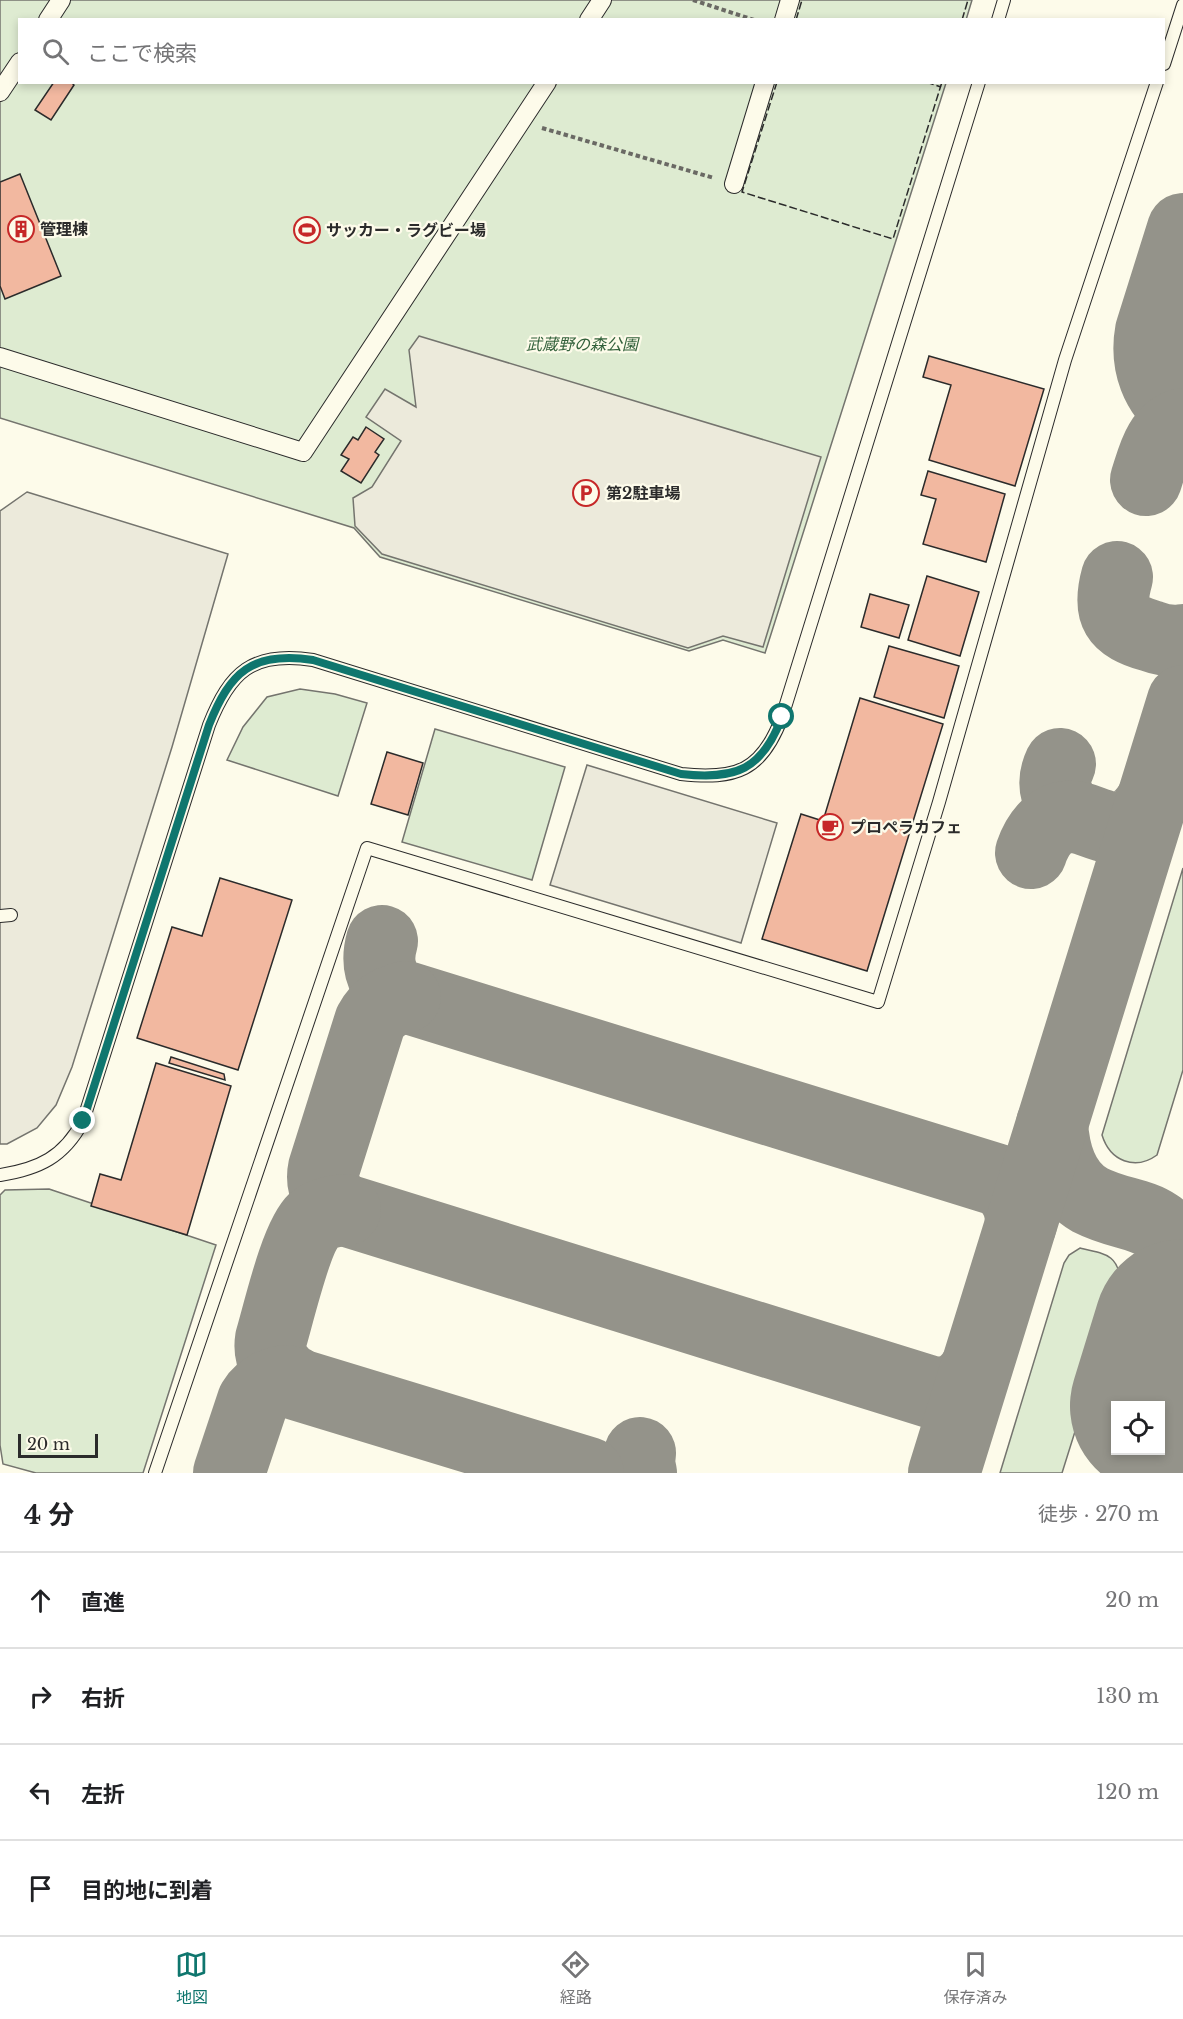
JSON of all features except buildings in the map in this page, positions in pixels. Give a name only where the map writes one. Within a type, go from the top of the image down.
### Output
[{"type":"street","points":[[49,18],[61,0]]},
{"type":"street","points":[[590,18],[602,0]]},
{"type":"street","points":[[785,18],[790,0]]},
{"type":"street","points":[[0,92],[18,65]]},
{"type":"street","points":[[0,357],[303,452],[546,84]]},
{"type":"street","points":[[734,184],[764,84]]},
{"type":"lane","points":[[999,18],[1004,0]]},
{"type":"lane","points":[[1165,61],[1183,5]]},
{"type":"lane","points":[[0,1175],[23,1172],[52,1157],[68,1143],[83,1121],[209,725],[229,685],[255,664],[293,657],[313,660],[681,774],[713,777],[749,766],[758,759],[769,746],[782,717],[978,84]]},
{"type":"lane","points":[[155,1473],[368,848],[878,1002],[939,802],[1065,360],[1156,84]]},
{"type":"path","points":[[693,0],[747,18]]},
{"type":"path","points":[[521,122],[734,184]]},
{"type":"green space","name":"武蔵野の森公園","points":[[0,0],[972,0],[967,18],[18,18],[18,84],[946,84],[765,653],[723,640],[689,651],[380,557],[354,528],[0,418]]},
{"type":"green space","points":[[300,689],[335,694],[367,703],[338,796],[227,760],[243,727],[267,697]]},
{"type":"green space","points":[[435,729],[565,767],[532,880],[402,842]]},
{"type":"green space","points":[[1183,868],[1183,1070],[1157,1155],[1149,1160],[1132,1163],[1117,1157],[1102,1135]]},
{"type":"green space","points":[[49,1189],[216,1245],[143,1473],[36,1473],[3,1464],[0,1445],[0,1195],[5,1190]]},
{"type":"green space","points":[[1080,1248],[1104,1254],[1110,1258],[1118,1267],[1121,1285],[1062,1473],[1000,1473],[1064,1263],[1069,1255]]},
{"type":"shaded area","name":"第2駐車場","points":[[419,336],[821,457],[763,647],[723,636],[688,648],[382,554],[355,526],[353,498],[372,487],[401,441],[366,417],[385,389],[416,407],[409,350]]},
{"type":"shaded area","points":[[27,492],[228,554],[172,747],[72,1067],[56,1105],[37,1128],[7,1144],[0,1144],[0,511]]},
{"type":"shaded area","points":[[587,765],[777,823],[741,943],[550,885]]},
{"type":"taxiway","points":[[1183,229],[1151,331],[1150,343],[1151,366],[1159,388],[1183,414]]},
{"type":"taxiway","points":[[1146,480],[1162,439],[1183,424]]},
{"type":"taxiway","points":[[1117,577],[1113,600],[1114,609],[1122,622],[1130,628],[1159,639],[1183,640]]},
{"type":"taxiway","points":[[944,1473],[1183,701]]},
{"type":"taxiway","points":[[1060,764],[1056,779],[1057,793],[1073,817]]},
{"type":"taxiway","points":[[1031,853],[1041,833],[1058,819],[1074,817],[1109,827],[1123,827],[1141,816],[1153,799]]},
{"type":"taxiway","points":[[382,941],[379,956],[381,970],[386,982],[396,994],[1001,1181],[1016,1200],[1021,1224]]},
{"type":"taxiway","points":[[405,997],[384,1006],[376,1012],[370,1022],[324,1168],[323,1181],[327,1192],[334,1202],[345,1210],[934,1393],[947,1392],[958,1387],[975,1370]]},
{"type":"taxiway","points":[[1052,1124],[1058,1157],[1073,1186],[1090,1200],[1144,1218],[1155,1224],[1174,1243],[1183,1260]]},
{"type":"taxiway","points":[[294,1382],[275,1364],[270,1346],[289,1276],[301,1242],[314,1220],[324,1214],[345,1210]]},
{"type":"taxiway","points":[[229,1473],[253,1401],[267,1387],[286,1381],[588,1473]]},
{"type":"taxiway","points":[[640,1453],[641,1473]]},
{"type":"runway","points":[[1161,1401],[1183,1328]]},
{"type":"fence","points":[[797,18],[802,0]]},
{"type":"fence","points":[[963,18],[968,0]]},
{"type":"fence","points":[[776,84],[742,192],[893,239],[941,84]]},
{"type":"fence","points":[[932,84],[941,87]]},
{"type":"place","name":"管理棟","points":[[21,229]]},
{"type":"place","name":"サッカー・ラグビー場","points":[[307,230]]},
{"type":"place","name":"第2駐車場","points":[[586,493]]},
{"type":"place","name":"プロペラカフェ","points":[[830,827]]},
{"type":"route","points":[[83,1121],[209,725],[229,685],[246,669],[273,659],[293,657],[313,660],[681,774],[697,776],[713,777],[739,771],[749,766],[769,746],[782,717]]}]
